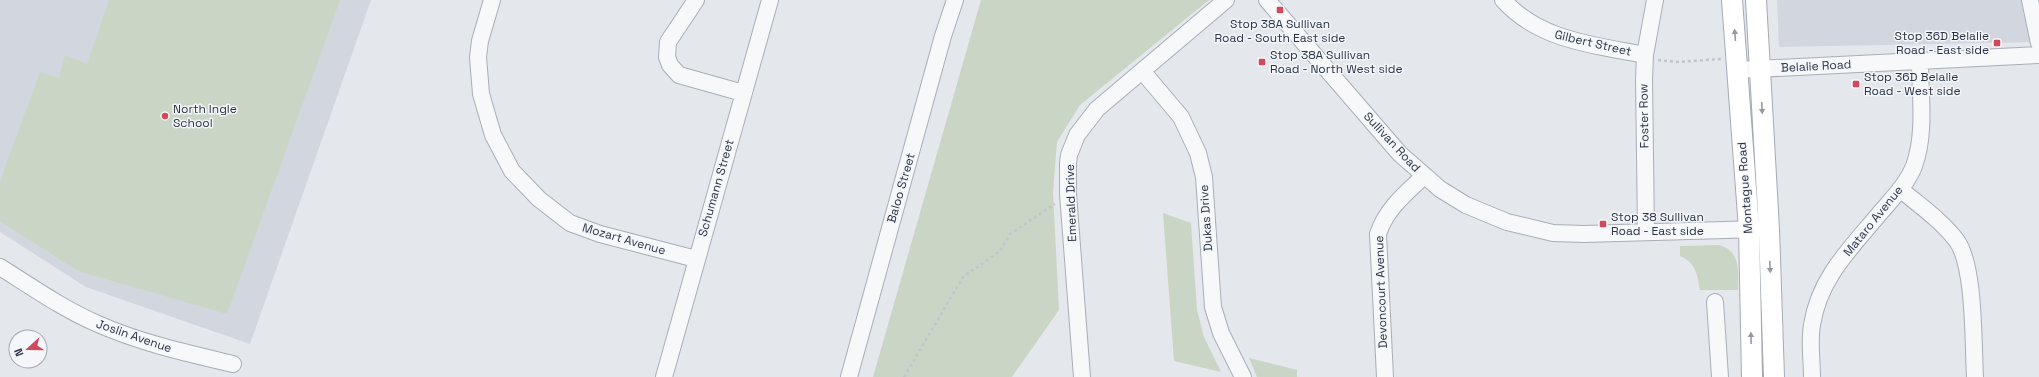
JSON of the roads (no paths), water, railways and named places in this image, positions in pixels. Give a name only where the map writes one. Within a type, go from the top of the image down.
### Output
[{"type":"main road","name":"Montague Road","points":[[1732,0],[1731,64],[1749,230],[1752,377]]},
{"type":"main road","name":"Montague Road","points":[[1756,0],[1769,228],[1774,377]]},
{"type":"street","name":"Mozart Avenue","points":[[492,0],[480,41],[478,56],[481,94],[493,135],[512,171],[539,199],[570,223],[600,234],[696,259]]},
{"type":"street","points":[[696,0],[668,42],[666,57],[670,65],[679,75],[743,93]]},
{"type":"street","name":"Schumann Street","points":[[664,377],[770,0]]},
{"type":"street","name":"Baloo Street","points":[[849,377],[941,44],[955,0]]},
{"type":"street","name":"Emerald Drive","points":[[1082,377],[1068,194],[1069,155],[1082,126],[1097,109],[1143,72],[1226,0]]},
{"type":"street","name":"Sullivan Road","points":[[1267,0],[1392,146],[1440,189],[1466,205],[1490,216],[1521,226],[1567,234],[1749,230],[1769,228]]},
{"type":"street","name":"Gilbert Street","points":[[1504,0],[1527,20],[1551,34],[1567,39],[1649,57]]},
{"type":"street","name":"Foster Row","points":[[1646,232],[1644,80],[1649,57],[1655,0]]},
{"type":"street","points":[[2030,0],[2039,43]]},
{"type":"street","name":"Belalie Road","points":[[1731,64],[1760,69],[2039,55]]},
{"type":"street","name":"Mataro Avenue","points":[[1812,377],[1812,325],[1824,285],[1836,265],[1900,189],[1913,167],[1918,152],[1920,136],[1920,61]]},
{"type":"street","name":"Dukas Drive","points":[[1143,72],[1181,117],[1198,154],[1204,177],[1213,307],[1221,333],[1243,377]]},
{"type":"street","name":"Devoncourt Avenue","points":[[1385,377],[1378,234],[1383,220],[1390,209],[1424,176]]},
{"type":"street","points":[[1900,189],[1950,232],[1961,248],[1970,283],[1975,377]]},
{"type":"street","name":"Joslin Avenue","points":[[0,267],[56,302],[97,324],[153,344],[233,364]]},
{"type":"street","points":[[1716,302],[1720,377]]},
{"type":"place","name":"Stop 38A Sullivan Road - South East side","points":[[1280,10]]},
{"type":"place","name":"Stop 36D Belalie Road - East side","points":[[1997,43]]},
{"type":"place","name":"Stop 38A Sullivan Road - North West side","points":[[1262,62]]},
{"type":"place","name":"Stop 36D Belalie Road - West side","points":[[1856,84]]},
{"type":"place","name":"North Ingle School","points":[[165,116]]},
{"type":"place","name":"Stop 38 Sullivan Road - East side","points":[[1603,224]]}]
